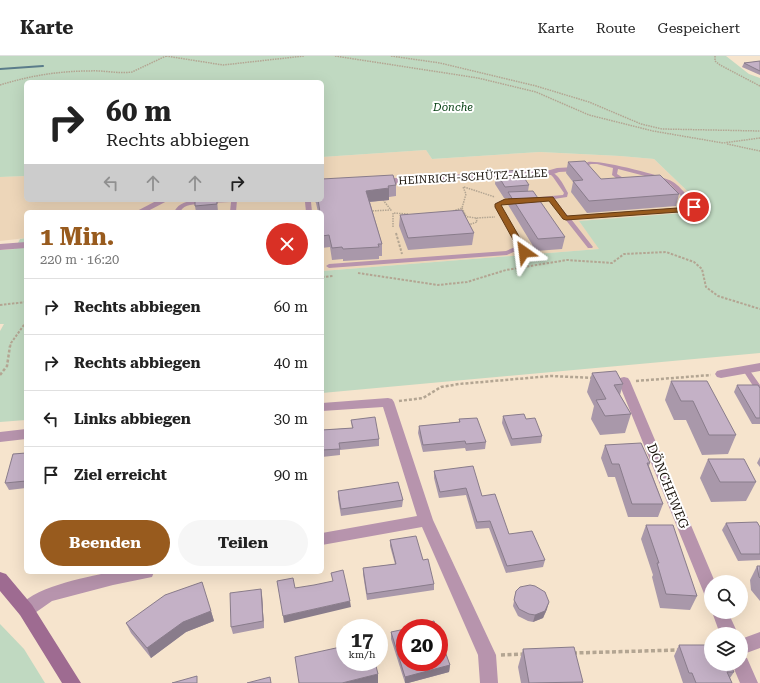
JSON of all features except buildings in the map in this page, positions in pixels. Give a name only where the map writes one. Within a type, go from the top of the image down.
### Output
[{"type":"main road","points":[[0,580],[26,610],[72,683]]},
{"type":"street","name":"HEINRICH-SCHÜTZ-ALLEE","points":[[368,183],[494,178],[533,172],[551,173],[557,170],[575,169]]},
{"type":"street","points":[[142,210],[158,202]]},
{"type":"street","points":[[0,247],[24,245]]},
{"type":"street","points":[[721,374],[760,367]]},
{"type":"street","name":"DÖNCHEWEG","points":[[624,381],[704,575]]},
{"type":"street","points":[[324,407],[388,402],[426,520],[487,655],[489,683]]},
{"type":"street","points":[[0,437],[24,434]]},
{"type":"street","points":[[324,539],[426,520]]},
{"type":"street","points":[[26,610],[48,595],[113,578],[135,574]]},
{"type":"street","points":[[748,644],[760,640]]},
{"type":"street","points":[[744,671],[749,683]]},
{"type":"lane","points":[[566,218],[693,209],[694,207],[672,183],[648,175],[594,163],[575,169]]},
{"type":"lane","points":[[616,167],[614,173],[616,177],[628,181]]},
{"type":"lane","points":[[524,252],[498,207],[498,204],[505,201],[565,196],[566,193],[555,176],[551,173]]},
{"type":"lane","points":[[641,181],[648,175]]},
{"type":"lane","points":[[551,198],[590,247]]},
{"type":"lane","points":[[178,210],[182,205],[196,202]]},
{"type":"lane","points":[[308,202],[309,210]]},
{"type":"lane","points":[[329,266],[507,253],[518,248],[519,244]]},
{"type":"lane","points":[[746,370],[760,390]]},
{"type":"path","points":[[0,85],[19,79],[52,74],[86,71],[132,72],[166,56],[223,65],[304,56]]},
{"type":"path","points":[[335,56],[478,78],[536,92],[589,115],[621,124],[760,151]]},
{"type":"path","points":[[391,56],[440,63],[536,86],[589,102],[641,124],[662,129],[760,131]]},
{"type":"path","points":[[715,56],[715,61],[720,65],[760,86]]},
{"type":"path","points":[[723,143],[760,138]]},
{"type":"path","points":[[463,187],[466,194],[462,208],[466,216]]},
{"type":"path","points":[[470,189],[488,193]]},
{"type":"path","points":[[383,200],[393,213],[393,227]]},
{"type":"path","points":[[450,213],[462,208]]},
{"type":"path","points":[[369,211],[391,210]]},
{"type":"path","points":[[393,213],[415,215]]},
{"type":"path","points":[[459,216],[484,218]]},
{"type":"path","points":[[464,227],[469,226],[468,224],[477,222],[476,218]]},
{"type":"path","points":[[396,233],[404,260]]},
{"type":"path","points":[[355,273],[438,285],[467,282],[506,270],[567,260],[612,263],[624,254],[666,252],[694,262],[702,269],[706,287],[718,296],[760,309]]},
{"type":"path","points":[[324,277],[336,275]]},
{"type":"path","points":[[0,306],[24,302]]},
{"type":"path","points":[[0,375],[7,366],[11,342],[24,325]]},
{"type":"path","points":[[624,381],[721,374]]},
{"type":"path","points":[[388,402],[423,398],[441,387],[459,384],[551,376],[601,378]]},
{"type":"path","points":[[564,653],[680,650]]},
{"type":"path","points":[[487,655],[526,654]]},
{"type":"shaded area","points":[[426,150],[432,159],[540,152],[654,159],[708,211],[579,221],[600,249],[324,271],[324,210],[24,210],[24,238],[0,241],[0,177],[24,176],[24,202],[324,202],[324,157]]},
{"type":"green space","name":"Dönche","points":[[0,56],[726,56],[749,74],[760,78],[760,353],[324,393],[324,271],[599,249],[579,221],[708,211],[654,159],[540,152],[432,159],[426,150],[324,157],[324,80],[24,80],[24,176],[0,177]]},
{"type":"green space","points":[[24,238],[24,420],[0,422],[0,331],[4,324],[0,324],[0,250],[15,249],[20,239]]},
{"type":"green space","points":[[0,624],[24,649],[45,683],[0,683]]},
{"type":"waterway","points":[[0,69],[43,66]]},
{"type":"route","points":[[524,252],[498,207],[498,204],[505,201],[551,198],[566,218],[693,209],[694,207]]}]
